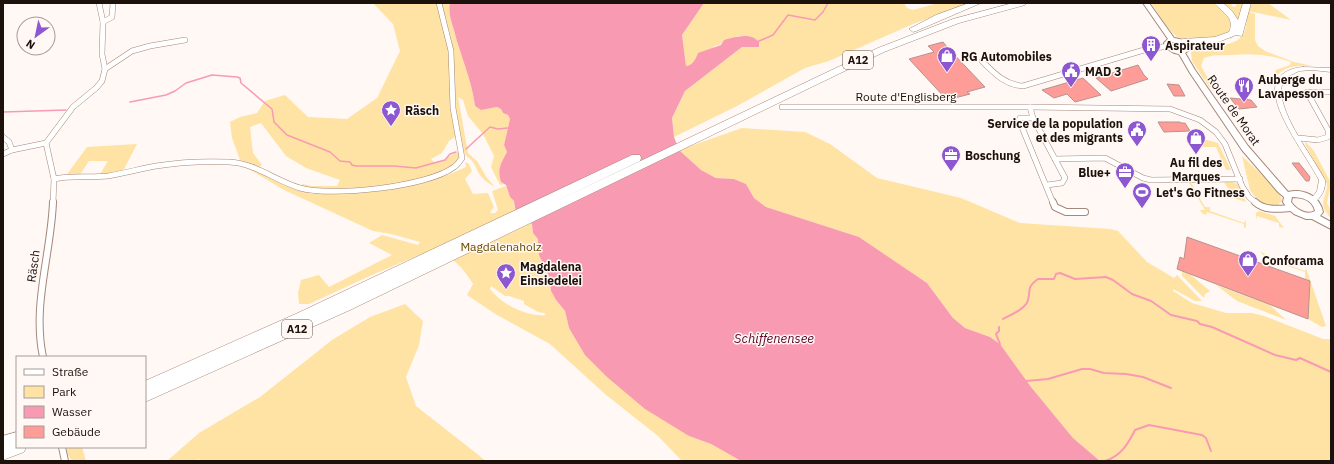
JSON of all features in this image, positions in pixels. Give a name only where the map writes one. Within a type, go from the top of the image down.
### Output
[{"type":"highway","points":[[894,38],[939,17],[977,3]]},
{"type":"highway","name":"A12","points":[[146,396],[268,342],[446,254],[894,38],[940,20],[1000,3]]},
{"type":"highway","name":"A12","points":[[698,133],[902,41],[956,21],[1022,3]]},
{"type":"highway","points":[[1184,47],[1216,40],[1232,34],[1236,26],[1235,20],[1228,11],[1218,3]]},
{"type":"highway","points":[[1184,47],[1226,42],[1237,36],[1242,27],[1243,12],[1247,3]]},
{"type":"highway","name":"A12","points":[[146,387],[446,254]]},
{"type":"highway","points":[[3,443],[16,438]]},
{"type":"highway","points":[[3,453],[16,448]]},
{"type":"main road","points":[[1146,3],[1172,40],[1184,47]]},
{"type":"main road","points":[[1172,40],[1168,41],[1168,46],[1172,50],[1184,47]]},
{"type":"main road","name":"Route de Morat","points":[[1184,47],[1244,146],[1281,190],[1291,195],[1304,195],[1312,200]]},
{"type":"main road","name":"Route de Morat","points":[[1291,195],[1287,202],[1291,208]]},
{"type":"main road","points":[[1312,200],[1319,207],[1316,214]]},
{"type":"main road","points":[[1291,208],[1300,213],[1316,214],[1331,222]]},
{"type":"main road","points":[[1316,214],[1331,226]]},
{"type":"street","points":[[3,154],[12,150],[46,143],[73,107],[96,88],[102,81],[105,70],[102,54],[103,22],[99,3]]},
{"type":"street","points":[[103,22],[112,17],[113,3]]},
{"type":"street","points":[[54,179],[74,176],[105,176],[177,163],[239,163],[283,182],[315,191],[381,188],[415,182],[453,169],[461,162],[462,158],[453,108],[451,51],[439,3]]},
{"type":"street","points":[[105,70],[132,51],[150,46],[185,40]]},
{"type":"street","points":[[988,59],[982,61],[1005,82],[1010,85],[1023,86],[1144,50],[1168,46]]},
{"type":"street","points":[[1312,200],[1322,188],[1322,180],[1287,118],[1279,100],[1278,88],[1283,75],[1294,70],[1331,70]]},
{"type":"street","points":[[1299,138],[1320,140],[1328,137],[1328,130],[1307,92],[1331,92]]},
{"type":"street","name":"Route d'Englisberg","points":[[782,107],[1156,108],[1181,112],[1199,120],[1216,132],[1222,141],[1249,197],[1260,207],[1275,211],[1291,208]]},
{"type":"street","points":[[1030,107],[1033,118],[1065,178],[1062,183],[1047,185]]},
{"type":"street","points":[[1033,118],[1020,118],[1019,120],[1055,207],[1066,212],[1085,212]]},
{"type":"street","points":[[3,137],[9,142],[12,150]]},
{"type":"street","name":"Räsch","points":[[43,356],[40,343],[40,292],[53,207],[54,179],[46,143]]},
{"type":"street","points":[[1055,159],[1105,158],[1142,178],[1151,180],[1240,179]]},
{"type":"green space","points":[[373,3],[437,3],[447,37],[451,111],[456,136],[449,141],[442,153],[431,159],[434,162],[438,162],[458,152],[460,157],[458,162],[433,175],[385,186],[331,189],[300,186],[303,184],[312,186],[337,186],[340,180],[306,168],[286,156],[261,123],[250,127],[253,153],[262,165],[257,169],[240,160],[232,138],[230,122],[240,117],[257,113],[265,101],[285,95],[308,117],[347,119],[377,98],[400,51],[393,24]]},
{"type":"green space","points":[[441,3],[450,3],[449,10],[451,20],[469,77],[475,106],[481,110],[497,107],[501,109],[503,113],[508,115],[510,119],[504,145],[507,152],[501,182],[504,184],[500,185],[491,167],[494,156],[483,134],[468,116],[463,100],[458,97],[468,153],[477,161],[487,178],[495,187],[481,177],[474,163],[464,152],[456,109],[451,37]]},
{"type":"green space","points":[[704,3],[904,3],[907,8],[913,10],[938,3],[971,3],[913,24],[829,61],[805,68],[737,106],[674,137],[672,118],[685,91],[742,47],[759,46],[749,37],[739,36],[724,40],[721,44],[715,46],[689,66],[686,66],[682,35]]},
{"type":"green space","points":[[1151,3],[1214,3],[1229,15],[1233,25],[1228,33],[1218,37],[1202,39],[1180,38],[1169,29]]},
{"type":"green space","points":[[1220,3],[1233,3],[1231,6],[1235,7],[1237,3],[1244,3],[1239,31],[1231,39],[1229,38],[1237,31]]},
{"type":"green space","points":[[1251,3],[1268,3],[1291,20],[1248,11]]},
{"type":"green space","points":[[1248,11],[1255,14],[1255,40],[1258,46],[1265,51],[1294,62],[1313,66],[1288,68],[1278,74],[1272,86],[1268,85],[1276,70],[1290,65],[1291,62],[1269,56],[1254,54],[1211,56],[1204,58],[1201,66],[1213,87],[1209,87],[1192,61],[1191,53],[1195,49],[1201,47],[1235,42],[1240,38],[1245,30]]},
{"type":"green space","points":[[742,128],[805,132],[830,144],[877,178],[961,198],[1020,223],[1110,229],[1118,231],[1147,262],[1174,278],[1177,275],[1202,301],[1195,301],[1173,289],[1173,291],[1192,303],[1226,313],[1252,313],[1264,316],[1323,339],[1331,339],[1331,461],[1100,461],[1073,438],[1031,387],[1000,344],[990,337],[965,328],[953,318],[927,283],[859,237],[766,207],[754,198],[746,184],[734,179],[717,178],[701,170],[679,150]]},
{"type":"green space","points":[[1203,139],[1218,143],[1231,170],[1226,170],[1216,147],[1190,147],[1187,141],[1203,141]]},
{"type":"green space","points":[[1306,142],[1314,151],[1331,183],[1327,203],[1331,211],[1331,218],[1323,204],[1327,184],[1305,144]]},
{"type":"green space","points":[[137,144],[122,173],[99,176],[108,161],[89,161],[79,176],[65,177],[87,147]]},
{"type":"green space","points":[[1242,156],[1279,191],[1282,201],[1278,205],[1269,206],[1260,202],[1250,190]]},
{"type":"green space","name":"Magdalenaholz","points":[[465,162],[469,164],[472,171],[465,179],[473,194],[488,193],[494,207],[490,213],[495,213],[498,210],[492,191],[506,186],[510,197],[514,201],[515,210],[532,224],[533,233],[538,239],[542,262],[549,276],[551,291],[565,311],[569,328],[689,436],[711,444],[741,461],[682,461],[658,436],[605,394],[550,344],[497,315],[467,295],[473,284],[457,263],[436,248],[309,304],[299,304],[298,293],[301,280],[319,275],[329,287],[392,255],[369,243],[382,235],[418,245],[420,242],[373,231],[284,190],[244,166],[283,184],[312,194],[412,184],[450,174],[466,167]],"holes":[[[491,286],[505,296],[524,301],[524,304],[546,315],[531,314],[515,309],[495,295],[490,289]]]},
{"type":"green space","points":[[1220,181],[1230,181],[1238,184],[1246,202],[1230,197],[1228,195],[1232,195],[1224,182]]},
{"type":"green space","points":[[1183,182],[1196,182],[1191,183],[1205,207],[1210,207],[1210,211],[1244,223],[1246,220],[1246,227],[1244,228],[1244,224],[1207,212],[1206,215],[1202,213],[1200,210],[1205,210],[1189,183]]},
{"type":"green space","points":[[1259,211],[1275,216],[1284,228],[1279,227],[1279,223],[1257,216],[1256,219],[1256,213]]},
{"type":"green space","points":[[1260,251],[1265,254],[1266,257],[1305,271],[1306,268],[1326,326],[1322,327],[1308,319],[1310,281],[1305,279],[1305,272],[1265,258]]},
{"type":"green space","points":[[1182,271],[1191,275],[1210,291],[1205,294],[1204,298],[1182,276]]},
{"type":"green space","points":[[1216,285],[1270,305],[1286,320],[1237,301]]},
{"type":"green space","points":[[405,304],[423,321],[419,345],[406,377],[416,406],[486,461],[200,461],[199,459],[195,461],[167,461],[199,433],[260,397],[332,340],[370,317]]},
{"type":"green space","points":[[82,448],[86,461],[72,461],[67,454],[67,449]]},
{"type":"water","name":"Schiffenensee","points":[[450,3],[704,3],[682,35],[686,66],[694,62],[698,53],[721,45],[724,40],[747,36],[759,42],[759,47],[742,47],[685,91],[672,118],[674,137],[679,150],[701,170],[716,178],[734,179],[746,184],[754,198],[766,207],[859,237],[927,283],[953,318],[965,328],[990,337],[1000,344],[1031,387],[1073,438],[1100,461],[741,461],[711,444],[689,436],[645,409],[607,377],[585,355],[569,328],[565,311],[551,291],[549,276],[539,255],[538,239],[533,233],[532,224],[516,214],[514,201],[510,197],[506,185],[501,182],[501,163],[507,152],[504,145],[510,119],[508,115],[503,113],[501,109],[497,107],[481,110],[475,106],[469,77],[451,20],[449,10]]},
{"type":"building","name":"RG Automobiles","points":[[943,42],[985,87],[967,92],[970,94],[947,100],[909,59],[934,52],[928,46]]},
{"type":"building","points":[[1138,65],[1148,79],[1111,91],[1096,78]]},
{"type":"building","name":"MAD 3","points":[[1083,78],[1101,95],[1075,102],[1067,94],[1054,98],[1042,90]]},
{"type":"building","points":[[1167,84],[1179,85],[1185,96],[1174,96]]},
{"type":"building","name":"Auberge du Lavapesson","points":[[1230,98],[1251,100],[1257,107],[1239,109]]},
{"type":"building","points":[[1158,122],[1185,123],[1190,131],[1164,132]]},
{"type":"building","points":[[1292,163],[1299,163],[1310,177],[1309,181],[1306,181]]},
{"type":"building","name":"Conforama","points":[[1187,237],[1310,281],[1308,319],[1177,269],[1180,257],[1184,259]]},
{"type":"waterway","points":[[757,42],[773,35],[788,15],[815,20],[823,12],[828,3]]},
{"type":"waterway","points":[[130,102],[166,95],[175,91],[186,83],[212,75],[237,77],[240,78],[241,83],[272,109],[274,122],[287,135],[330,152],[340,161],[350,162],[352,165],[356,166],[394,166],[416,168],[445,160],[450,154],[456,152]]},
{"type":"waterway","points":[[3,112],[66,110]]},
{"type":"waterway","points":[[466,149],[490,127],[498,129],[508,128]]},
{"type":"waterway","points":[[1003,319],[1027,303],[1030,287],[1038,279],[1054,279],[1056,274],[1060,273],[1075,279],[1106,277],[1113,280],[1132,294],[1151,301],[1171,315],[1197,321],[1200,324],[1212,327],[1275,355],[1296,360],[1300,358],[1331,372]]},
{"type":"waterway","points":[[999,327],[999,331],[996,334],[1000,344]]},
{"type":"waterway","points":[[1026,381],[1048,379],[1082,369],[1090,369],[1104,373],[1126,374],[1143,377],[1171,388]]},
{"type":"waterway","points":[[1105,461],[1120,453],[1130,440],[1135,430],[1149,425],[1202,435],[1206,438],[1211,451]]},
{"type":"place","name":"Aspirateur","points":[[1151,62]]},
{"type":"place","name":"RG Automobiles","points":[[947,73]]},
{"type":"place","name":"MAD 3","points":[[1071,88]]},
{"type":"place","name":"Auberge du Lavapesson","points":[[1244,103]]},
{"type":"place","name":"Räsch","points":[[391,127]]},
{"type":"place","name":"Service de la population et des migrants","points":[[1137,147]]},
{"type":"place","name":"Au fil des Marques","points":[[1196,155]]},
{"type":"place","name":"Boschung","points":[[951,172]]},
{"type":"place","name":"Blue+","points":[[1125,189]]},
{"type":"place","name":"Let's Go Fitness","points":[[1142,209]]},
{"type":"place","name":"Conforama","points":[[1248,277]]},
{"type":"place","name":"Magdalena Einsiedelei","points":[[506,290]]}]
